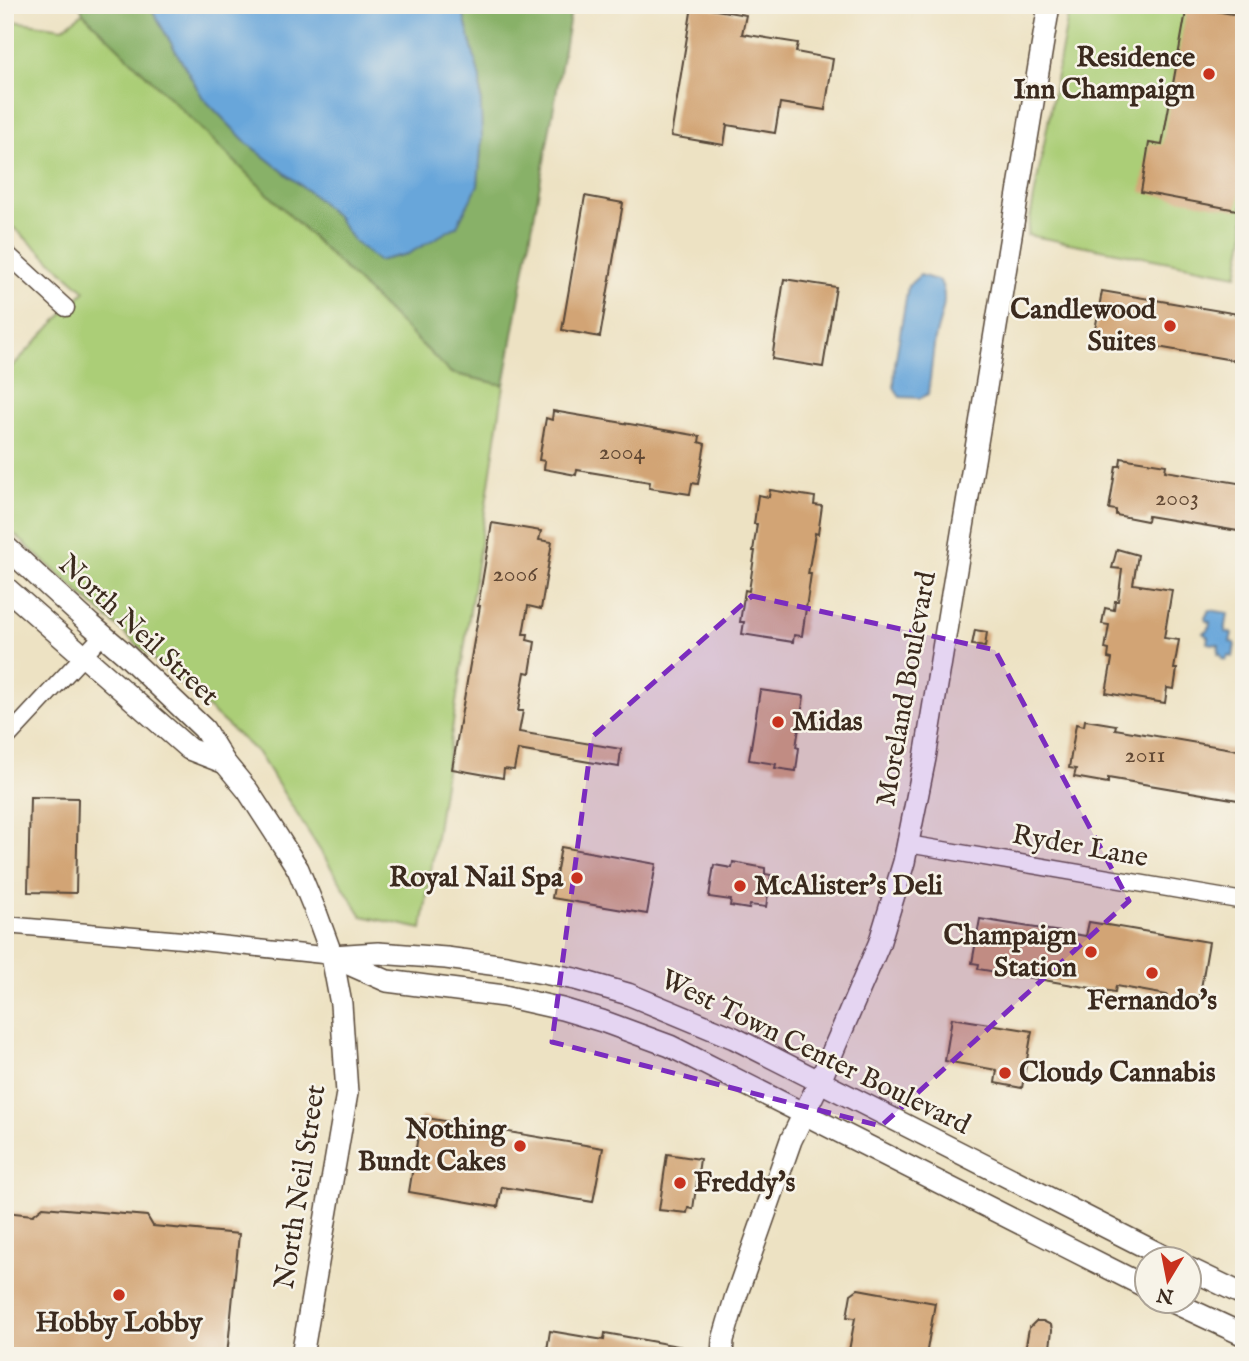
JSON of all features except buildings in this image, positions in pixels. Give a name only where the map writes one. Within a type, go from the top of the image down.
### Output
[{"type":"main road","name":"Moreland Boulevard","points":[[722,1356],[723,1340],[735,1299],[802,1115],[820,1081],[879,944],[908,844],[925,758],[1049,5]]},
{"type":"main road","name":"North Neil Street","points":[[5,546],[204,729],[298,869],[332,956],[344,1041],[346,1108],[302,1356]]},
{"type":"main road","name":"North Neil Street","points":[[5,587],[189,750],[225,763]]},
{"type":"main road","name":"West Town Center Boulevard","points":[[332,956],[378,953],[446,958],[575,979],[628,994],[681,1015],[820,1081],[1145,1246]]},
{"type":"main road","name":"West Town Center Boulevard","points":[[332,956],[387,981],[504,996],[602,1021],[670,1046],[1134,1281]]},
{"type":"main road","points":[[1204,1276],[1244,1295]]},
{"type":"main road","points":[[1204,1314],[1243,1330]]},
{"type":"street","points":[[5,252],[66,309]]},
{"type":"street","points":[[5,740],[103,635]]},
{"type":"street","name":"Ryder Lane","points":[[908,844],[1244,901]]},
{"type":"street","name":"West Town Center Boulevard","points":[[5,925],[332,956]]},
{"type":"highlighted area","points":[[752,596],[995,650],[1129,901],[881,1126],[552,1042],[592,737]]},
{"type":"green space","points":[[80,5],[149,5],[203,98],[248,144],[336,216],[353,240],[478,185],[482,138],[480,79],[461,5],[572,5],[504,385],[451,373],[83,13]]},
{"type":"green space","points":[[1070,5],[1244,5],[1244,238],[1237,275],[1027,235]]},
{"type":"green space","points":[[83,13],[451,373],[504,385],[422,929],[362,916],[258,753],[5,526],[5,374],[85,291],[5,220],[5,20],[63,28]]},
{"type":"water","points":[[149,5],[461,5],[480,79],[482,138],[478,185],[457,226],[408,254],[378,261],[353,240],[336,216],[248,144],[203,98]]},
{"type":"water","points":[[920,275],[940,281],[944,296],[943,310],[935,339],[928,394],[921,398],[900,397],[894,387],[895,364],[908,286]]},
{"type":"water","points":[[1209,610],[1228,613],[1225,632],[1232,633],[1230,642],[1235,643],[1233,657],[1228,656],[1226,660],[1218,654],[1219,645],[1207,643],[1208,637],[1203,633],[1209,629],[1210,622],[1205,618]]},
{"type":"place","name":"Residence Inn Champaign","points":[[1209,74]]},
{"type":"place","name":"Candlewood Suites","points":[[1170,326]]},
{"type":"place","name":"Midas","points":[[778,722]]},
{"type":"place","name":"Royal Nail Spa","points":[[577,878]]},
{"type":"place","name":"McAlister's Deli","points":[[740,886]]},
{"type":"place","name":"Champaign Station","points":[[1091,952]]},
{"type":"place","name":"Fernando's","points":[[1152,973]]},
{"type":"place","name":"Cloud9 Cannabis","points":[[1005,1073]]},
{"type":"place","name":"Nothing Bundt Cakes","points":[[520,1146]]},
{"type":"place","name":"Freddy's","points":[[680,1183]]},
{"type":"place","name":"Hobby Lobby","points":[[119,1295]]}]
